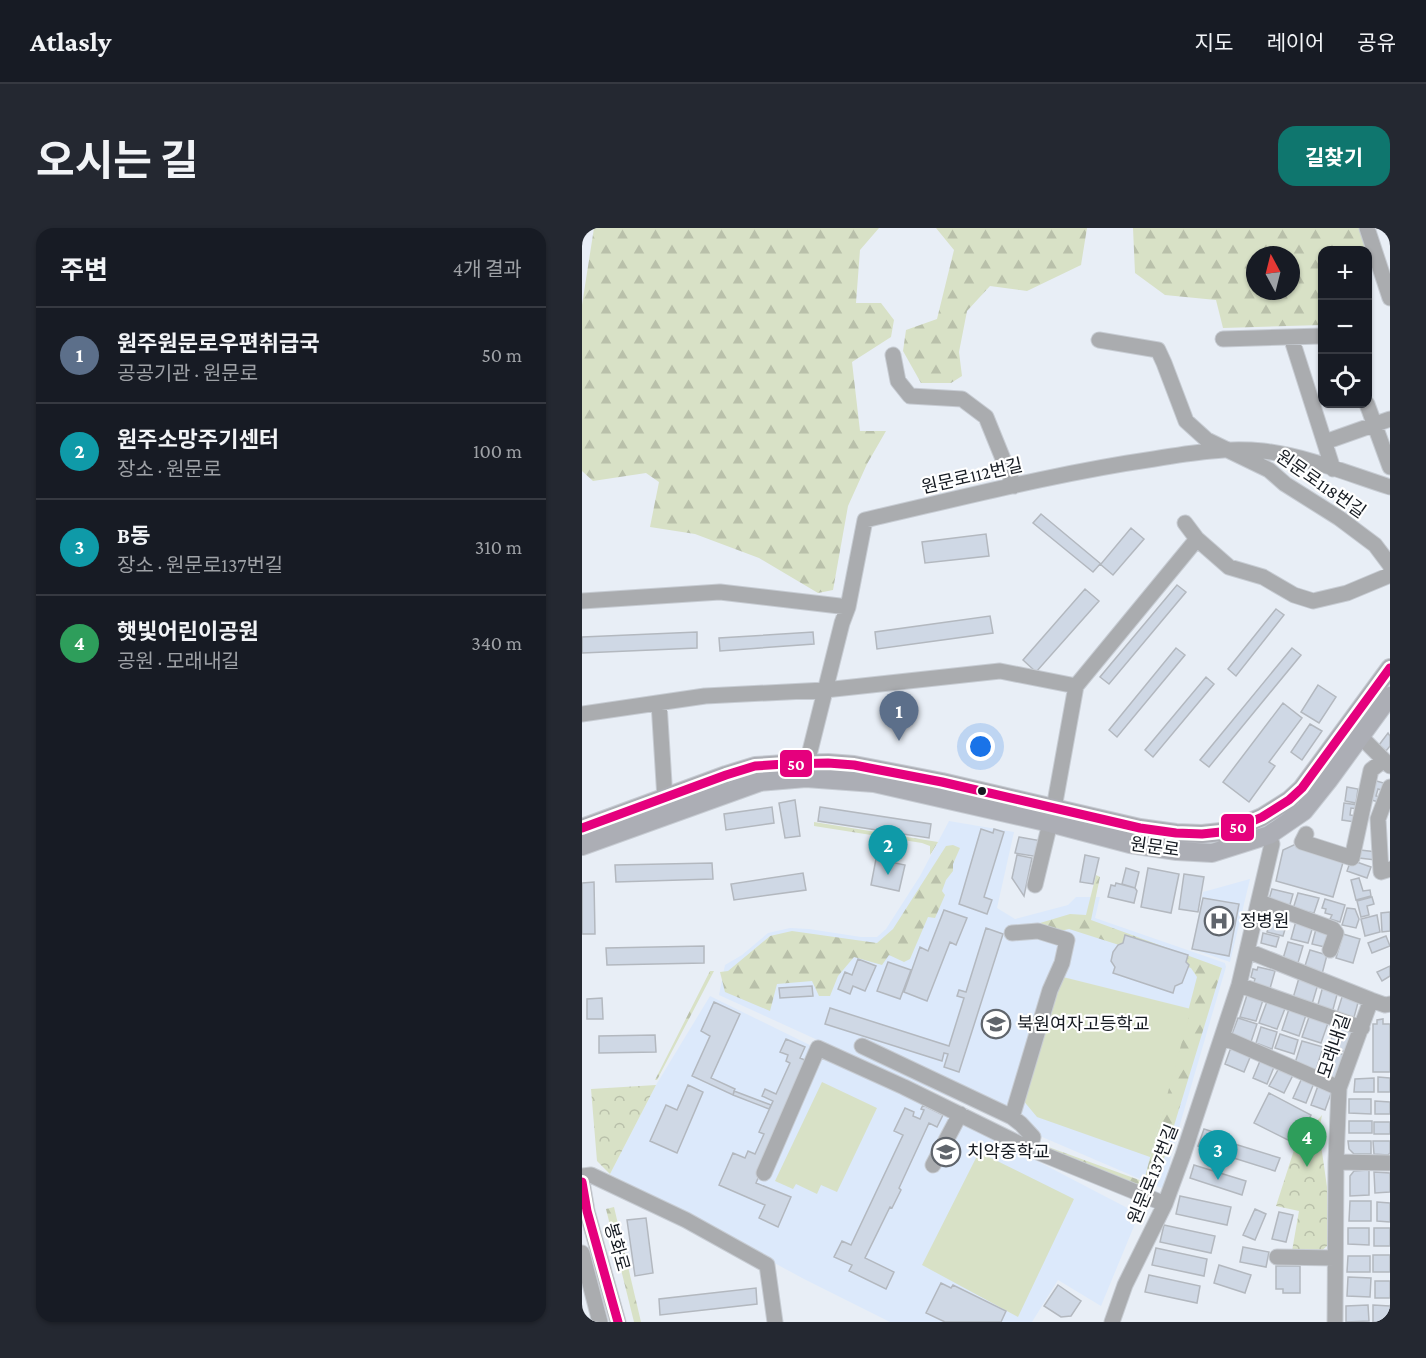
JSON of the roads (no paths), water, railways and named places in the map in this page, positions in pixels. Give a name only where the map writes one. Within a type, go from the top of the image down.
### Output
[{"type":"main road","name":"원문로","points":[[582,828],[754,766],[806,770],[1052,816],[1176,833],[1202,834],[1230,831],[1262,817],[1289,800],[1302,788],[1390,668]]},
{"type":"main road","name":"원문로","points":[[1052,816],[1130,844],[1200,852],[1212,853],[1269,835],[1304,811],[1390,696]]},
{"type":"main road","name":"원문로","points":[[582,846],[760,783],[806,770]]},
{"type":"main road","points":[[1262,817],[1269,835]]},
{"type":"street","points":[[1367,228],[1385,268],[1390,298]]},
{"type":"street","points":[[1223,339],[1318,336]]},
{"type":"street","points":[[1291,337],[1333,469]]},
{"type":"street","name":"원문로118번길","points":[[1099,340],[1158,350],[1186,421],[1207,441],[1269,470],[1285,484],[1339,518],[1375,545],[1390,565]]},
{"type":"street","points":[[893,355],[898,381],[910,396],[962,399],[986,417],[1014,486]]},
{"type":"street","points":[[1368,408],[1390,467]]},
{"type":"street","points":[[1325,441],[1390,419]]},
{"type":"street","name":"원문로112번길","points":[[806,770],[848,607],[865,520],[1099,467],[1226,450],[1263,451],[1297,458],[1390,487]]},
{"type":"street","points":[[1185,523],[1197,539],[1229,567],[1263,577],[1294,594],[1313,601],[1347,593],[1390,575]]},
{"type":"street","points":[[1035,885],[1052,816],[1076,686],[1197,539]]},
{"type":"street","points":[[582,601],[720,592],[848,607]]},
{"type":"street","points":[[582,714],[705,696],[825,690],[1000,670],[1076,686]]},
{"type":"street","points":[[659,703],[665,799]]},
{"type":"street","points":[[1306,834],[1302,842],[1352,858],[1371,770],[1387,763],[1361,737]]},
{"type":"street","points":[[1390,787],[1378,819],[1381,872],[1390,869]]},
{"type":"street","name":"원문로137번길","points":[[1112,1322],[1125,1285],[1165,1204],[1239,985],[1272,844],[1269,835]]},
{"type":"street","points":[[1260,902],[1334,929],[1336,933],[1330,950]]},
{"type":"street","points":[[1012,933],[1038,931],[1067,940],[1062,963],[1050,990],[1012,1117]]},
{"type":"street","points":[[1248,951],[1371,1000]]},
{"type":"street","points":[[1239,985],[1362,1028]]},
{"type":"street","name":"모래내길","points":[[1335,1322],[1339,1088],[1371,1000],[1384,1005],[1390,1004]]},
{"type":"street","points":[[1222,1037],[1339,1088]]},
{"type":"street","points":[[862,1046],[1012,1117],[1033,1137],[1030,1149]]},
{"type":"street","points":[[764,1173],[818,1048],[1030,1149],[1165,1204]]},
{"type":"street","points":[[933,1165],[960,1114]]},
{"type":"street","points":[[1336,1162],[1390,1163]]},
{"type":"street","points":[[582,1176],[591,1175],[686,1220],[767,1265],[775,1322]]},
{"type":"street","name":"봉화로","points":[[582,1182],[587,1211],[618,1322]]},
{"type":"street","name":"봉화로","points":[[582,1253],[585,1277],[600,1322]]},
{"type":"street","points":[[1277,1257],[1335,1258]]},
{"type":"place","name":"원주원문로우편취급국","points":[[899,741]]},
{"type":"place","name":"원주소망주기센터","points":[[888,875]]},
{"type":"place","name":"정병원","points":[[1219,921]]},
{"type":"place","name":"북원여자고등학교","points":[[996,1024]]},
{"type":"place","name":"치악중학교","points":[[946,1152]]},
{"type":"place","name":"햇빛어린이공원","points":[[1307,1167]]},
{"type":"place","name":"B동","points":[[1218,1180]]}]
